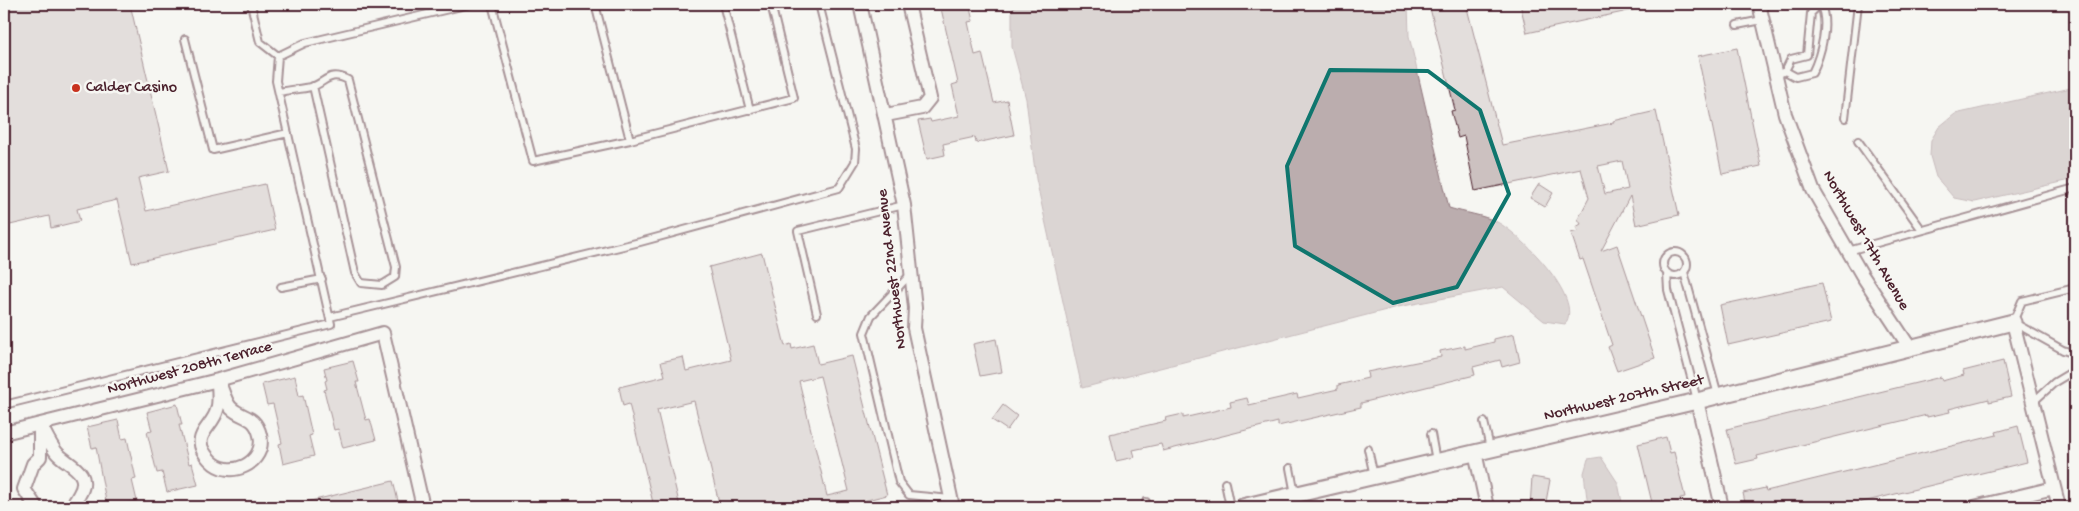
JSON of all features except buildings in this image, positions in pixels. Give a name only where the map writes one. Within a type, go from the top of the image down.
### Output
[{"type":"street","name":"Northwest 22nd Avenue","points":[[860,4],[886,115],[904,204],[915,308],[914,328],[952,503]]},
{"type":"street","points":[[886,115],[922,108],[930,98],[908,4]]},
{"type":"street","name":"Northwest 17th Avenue","points":[[1758,4],[1780,73],[1785,114],[1813,190],[1848,251],[1910,348]]},
{"type":"street","points":[[2013,322],[2059,507]]},
{"type":"street","name":"Northwest 207th Street","points":[[1242,507],[1718,396],[2013,322]]},
{"type":"street","name":"Northwest 208th Terrace","points":[[4,433],[218,380],[383,333],[423,507]]},
{"type":"street","points":[[218,380],[230,407],[254,421],[261,436],[258,454],[248,465],[241,469],[221,468],[213,464],[208,459],[202,444],[202,433],[217,411],[218,380]]},
{"type":"street","points":[[1697,401],[1722,507]]},
{"type":"street","points":[[36,507],[24,489],[32,464],[40,457],[40,424]]},
{"type":"street","points":[[40,424],[56,453],[76,466],[81,475],[82,491],[73,506],[69,507]]},
{"type":"street","points":[[1475,452],[1487,507]]},
{"type":"street","points":[[1974,507],[2054,488]]},
{"type":"lane","points":[[251,4],[260,42],[278,56]]},
{"type":"lane","points":[[278,56],[305,43],[470,4]]},
{"type":"lane","points":[[492,4],[533,161],[630,140],[794,98],[771,4]]},
{"type":"lane","points":[[595,4],[630,140]]},
{"type":"lane","points":[[723,4],[750,110]]},
{"type":"lane","points":[[330,317],[650,239],[839,188],[855,162],[856,149],[819,4]]},
{"type":"lane","points":[[1807,55],[1811,13],[1820,4],[1825,13],[1818,61],[1812,73],[1796,77],[1780,73],[1791,59],[1807,55],[1818,61]]},
{"type":"lane","points":[[1846,118],[1858,4]]},
{"type":"lane","points":[[1736,25],[1762,20]]},
{"type":"lane","points":[[185,39],[214,150],[288,133]]},
{"type":"lane","points":[[4,406],[331,324],[276,81],[278,56]]},
{"type":"lane","points":[[279,92],[313,86],[327,76],[342,77],[348,80],[396,267],[395,277],[382,285],[361,283],[355,272],[313,86]]},
{"type":"lane","points":[[1858,140],[1922,230]]},
{"type":"lane","points":[[1848,251],[2075,188]]},
{"type":"lane","points":[[817,314],[798,231],[904,204]]},
{"type":"lane","points":[[1697,401],[1668,290],[1664,262],[1668,255],[1675,252],[1682,255],[1687,261],[1684,272],[1718,396]]},
{"type":"lane","points":[[1667,273],[1678,276],[1684,272]]},
{"type":"lane","points":[[911,274],[871,316],[864,334],[899,482],[909,495],[952,503]]},
{"type":"lane","points":[[281,287],[322,279]]},
{"type":"lane","points":[[2075,288],[2022,301],[2013,322],[2063,350],[2075,354]]},
{"type":"lane","points":[[2033,402],[2055,382],[2075,370]]},
{"type":"lane","points":[[1484,422],[1490,448]]},
{"type":"lane","points":[[1430,434],[1436,461]]},
{"type":"lane","points":[[1368,449],[1374,476]]},
{"type":"lane","points":[[1290,468],[1296,494]]},
{"type":"lane","points":[[1225,483],[1230,507]]},
{"type":"highlighted area","points":[[1330,70],[1428,71],[1480,110],[1509,194],[1457,287],[1393,303],[1295,246],[1287,166]]},
{"type":"shaded area","points":[[1017,4],[1408,4],[1409,36],[1449,208],[1497,222],[1507,228],[1533,252],[1547,267],[1566,299],[1569,313],[1565,324],[1544,321],[1503,287],[1398,307],[1082,388],[1036,179],[1026,99],[1012,47],[1012,11]]},
{"type":"shaded area","points":[[2075,88],[2075,179],[1974,202],[1954,198],[1936,177],[1930,156],[1931,140],[1939,127],[1955,114]]},
{"type":"shaded area","points":[[1601,457],[1618,483],[1623,507],[1588,507],[1584,473],[1588,459]]},
{"type":"place","name":"Calder Casino","points":[[76,88]]}]
